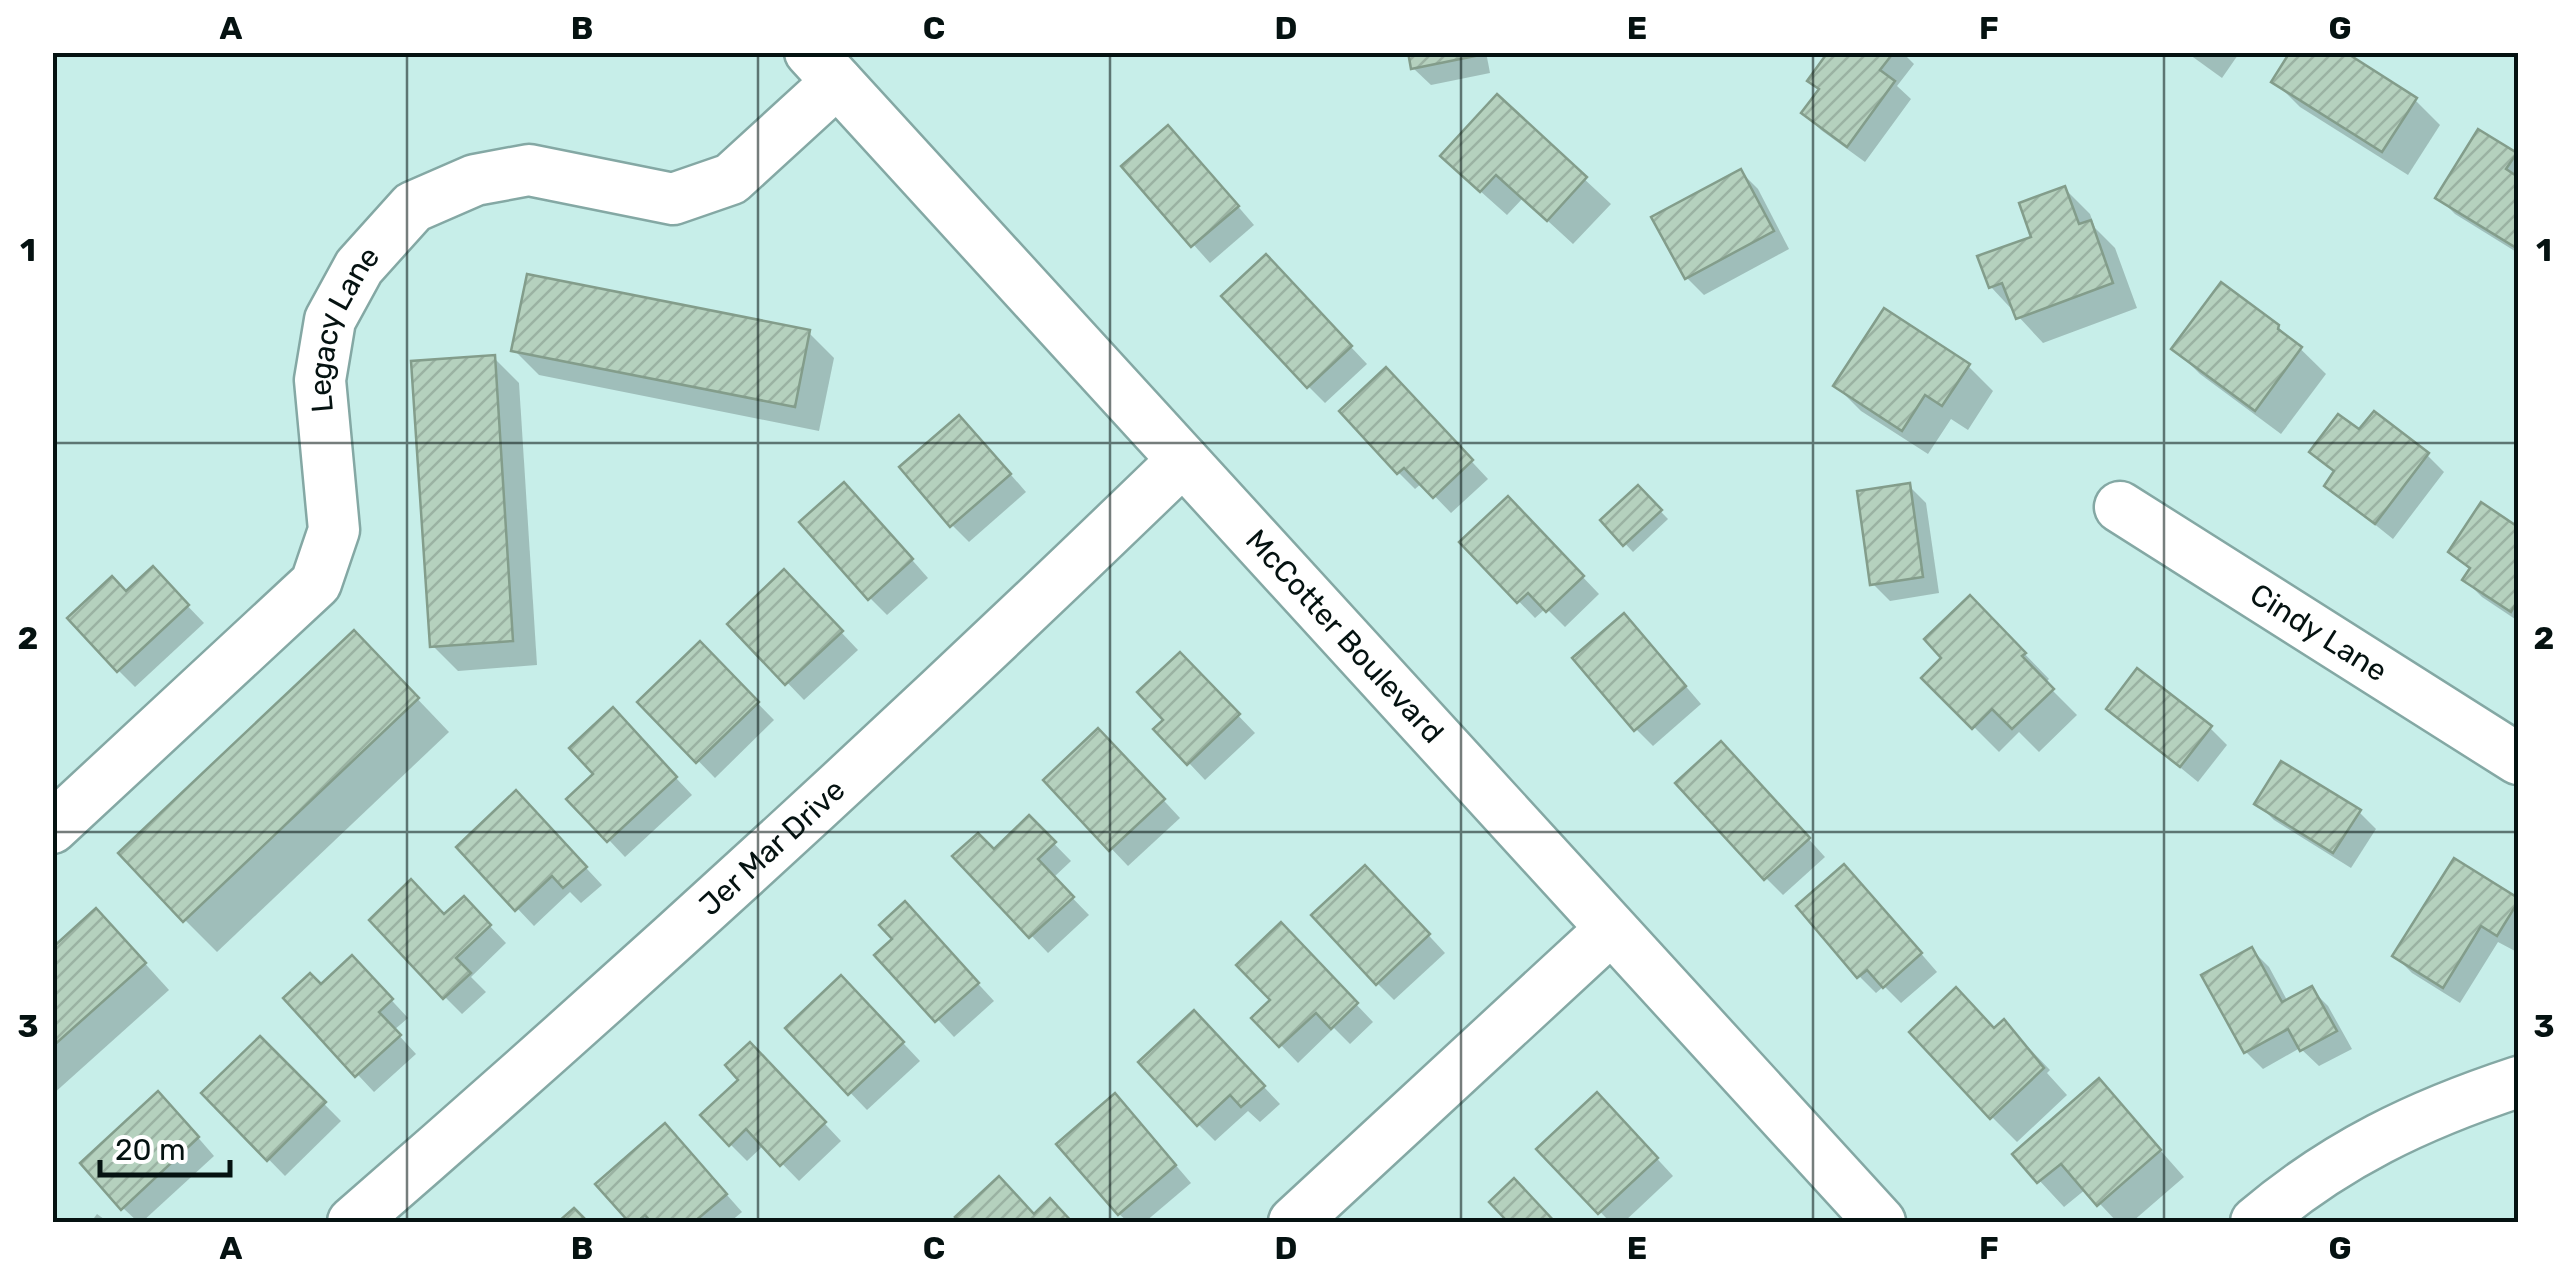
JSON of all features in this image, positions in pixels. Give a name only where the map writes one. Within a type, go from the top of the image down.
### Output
[{"type":"street","name":"McCotter Boulevard","points":[[824,67],[1880,1222]]},
{"type":"street","name":"Legacy Lane","points":[[53,828],[316,583],[334,530],[320,380],[330,320],[359,266],[412,206],[475,180],[529,170],[673,200],[731,179],[824,67]]},
{"type":"street","name":"Jer Mar Drive","points":[[353,1222],[561,1040],[1059,580],[1183,460]]},
{"type":"street","name":"Cindy Lane","points":[[2120,507],[2518,759]]},
{"type":"street","points":[[1294,1222],[1612,929]]},
{"type":"street","points":[[2256,1222],[2291,1193],[2358,1149],[2411,1121],[2518,1082]]},
{"type":"building","points":[[1408,52],[1474,52],[1475,56],[1411,69]]},
{"type":"building","points":[[1828,52],[1894,52],[1880,70],[1895,81],[1847,147],[1801,113],[1819,89],[1807,81]]},
{"type":"building","points":[[2290,52],[2345,52],[2417,98],[2382,152],[2271,82]]},
{"type":"building","points":[[1497,94],[1587,177],[1547,221],[1496,175],[1480,192],[1440,156]]},
{"type":"building","points":[[1168,125],[1239,206],[1191,247],[1121,166]]},
{"type":"building","points":[[2478,129],[2517,153],[2506,169],[2518,177],[2518,249],[2435,198]]},
{"type":"building","points":[[1741,169],[1774,231],[1685,279],[1651,217]]},
{"type":"building","points":[[2065,186],[2079,224],[2091,220],[2113,283],[2016,319],[2002,283],[1989,288],[1977,256],[2031,237],[2019,203]]},
{"type":"building","points":[[1266,254],[1352,346],[1307,388],[1221,296]]},
{"type":"building","points":[[527,274],[810,330],[795,407],[511,351]]},
{"type":"building","points":[[2221,282],[2302,347],[2255,411],[2171,349]]},
{"type":"building","points":[[1884,308],[1970,364],[1942,406],[1925,395],[1902,431],[1833,386]]},
{"type":"building","points":[[495,355],[513,641],[430,647],[411,361]]},
{"type":"building","points":[[1386,367],[1473,460],[1433,498],[1404,468],[1397,474],[1339,411]]},
{"type":"building","points":[[2374,411],[2429,453],[2375,524],[2324,486],[2334,471],[2309,452],[2338,414],[2359,429]]},
{"type":"building","points":[[959,415],[1011,474],[950,527],[899,467]]},
{"type":"building","points":[[844,482],[913,559],[868,600],[799,522]]},
{"type":"building","points":[[1910,483],[1923,577],[1870,585],[1857,491]]},
{"type":"building","points":[[1638,485],[1662,510],[1623,546],[1600,520]]},
{"type":"building","points":[[1508,496],[1584,576],[1546,612],[1528,593],[1517,603],[1459,542]]},
{"type":"building","points":[[2481,502],[2518,527],[2518,600],[2511,612],[2462,580],[2470,568],[2448,552]]},
{"type":"building","points":[[153,566],[189,605],[117,672],[67,618],[112,576],[126,591]]},
{"type":"building","points":[[784,569],[843,631],[785,685],[727,624]]},
{"type":"building","points":[[1970,595],[2026,653],[2022,656],[2054,689],[2012,729],[1992,709],[1972,729],[1921,678],[1941,658],[1924,639]]},
{"type":"building","points":[[1624,613],[1686,686],[1634,731],[1572,658]]},
{"type":"building","points":[[354,630],[419,698],[183,922],[118,853]]},
{"type":"building","points":[[700,641],[759,702],[696,763],[637,702]]},
{"type":"building","points":[[1180,652],[1240,714],[1187,765],[1153,729],[1163,720],[1137,692]]},
{"type":"building","points":[[2137,668],[2212,726],[2180,767],[2106,709]]},
{"type":"building","points":[[613,707],[677,777],[607,842],[566,799],[593,774],[569,748]]},
{"type":"building","points":[[1098,728],[1165,799],[1109,851],[1043,780]]},
{"type":"building","points":[[1721,741],[1810,838],[1764,880],[1675,783]]},
{"type":"building","points":[[2281,761],[2361,810],[2333,853],[2254,804]]},
{"type":"building","points":[[516,790],[587,867],[563,888],[552,876],[515,911],[456,847]]},
{"type":"building","points":[[1029,815],[1056,842],[1038,859],[1074,897],[1029,938],[952,856],[978,833],[994,849]]},
{"type":"building","points":[[2454,858],[2518,898],[2518,902],[2497,936],[2481,926],[2443,988],[2392,956]]},
{"type":"building","points":[[1844,864],[1922,953],[1883,988],[1867,970],[1857,978],[1796,906]]},
{"type":"building","points":[[1365,865],[1430,934],[1376,985],[1311,915]]},
{"type":"building","points":[[411,879],[444,914],[464,896],[491,925],[456,958],[471,973],[443,999],[369,920]]},
{"type":"building","points":[[905,901],[979,983],[935,1022],[874,955],[892,939],[879,925]]},
{"type":"building","points":[[96,908],[146,963],[52,1047],[52,948]]},
{"type":"building","points":[[1281,922],[1358,1003],[1331,1029],[1316,1013],[1279,1047],[1251,1018],[1270,1000],[1236,965]]},
{"type":"building","points":[[2252,947],[2282,1002],[2312,986],[2337,1031],[2300,1051],[2288,1029],[2244,1053],[2201,975]]},
{"type":"building","points":[[352,955],[393,999],[379,1012],[401,1035],[355,1077],[283,998],[310,973],[321,984]]},
{"type":"building","points":[[841,975],[904,1042],[848,1095],[785,1028]]},
{"type":"building","points":[[1956,987],[1994,1028],[2004,1019],[2044,1068],[1990,1119],[1909,1032]]},
{"type":"building","points":[[1194,1010],[1265,1086],[1241,1107],[1230,1095],[1197,1126],[1138,1062]]},
{"type":"building","points":[[260,1036],[326,1102],[267,1161],[201,1093]]},
{"type":"building","points":[[750,1042],[826,1122],[780,1166],[746,1129],[729,1146],[700,1115],[738,1080],[725,1065]]},
{"type":"building","points":[[2099,1078],[2161,1150],[2097,1206],[2061,1164],[2037,1183],[2012,1154]]},
{"type":"building","points":[[158,1091],[199,1137],[121,1210],[80,1163]]},
{"type":"building","points":[[1597,1092],[1658,1158],[1598,1214],[1536,1149]]},
{"type":"building","points":[[1115,1093],[1176,1165],[1118,1215],[1056,1144]]},
{"type":"building","points":[[665,1123],[727,1194],[694,1222],[651,1222],[645,1215],[637,1222],[629,1222],[595,1184]]},
{"type":"building","points":[[999,1176],[1034,1214],[1050,1198],[1072,1222],[961,1222],[955,1217]]},
{"type":"building","points":[[1514,1178],[1555,1222],[1501,1222],[1505,1219],[1489,1202]]},
{"type":"building","points":[[574,1208],[588,1222],[558,1222]]}]
